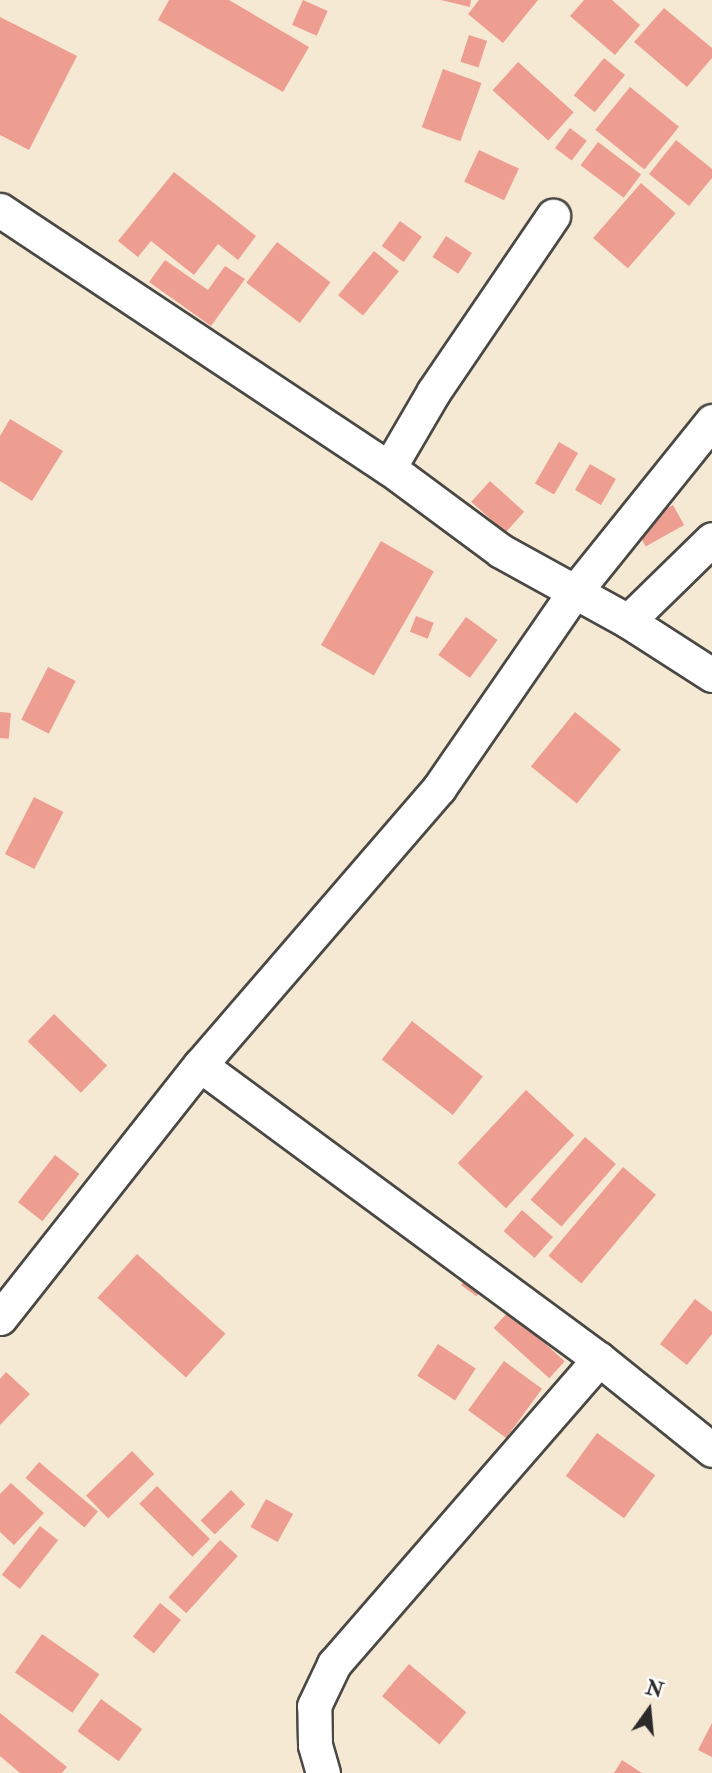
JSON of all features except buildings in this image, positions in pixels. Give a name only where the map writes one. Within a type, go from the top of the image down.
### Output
[{"type":"street","points":[[0,209],[389,468],[501,551],[573,594],[628,621],[712,675]]},
{"type":"street","points":[[389,468],[434,391],[553,216]]},
{"type":"street","points":[[0,1318],[200,1065],[439,788],[573,594],[712,421]]},
{"type":"street","points":[[628,621],[712,539]]},
{"type":"street","points":[[200,1065],[599,1359],[712,1450]]},
{"type":"street","points":[[323,1773],[315,1745],[314,1706],[334,1664],[599,1359]]}]
